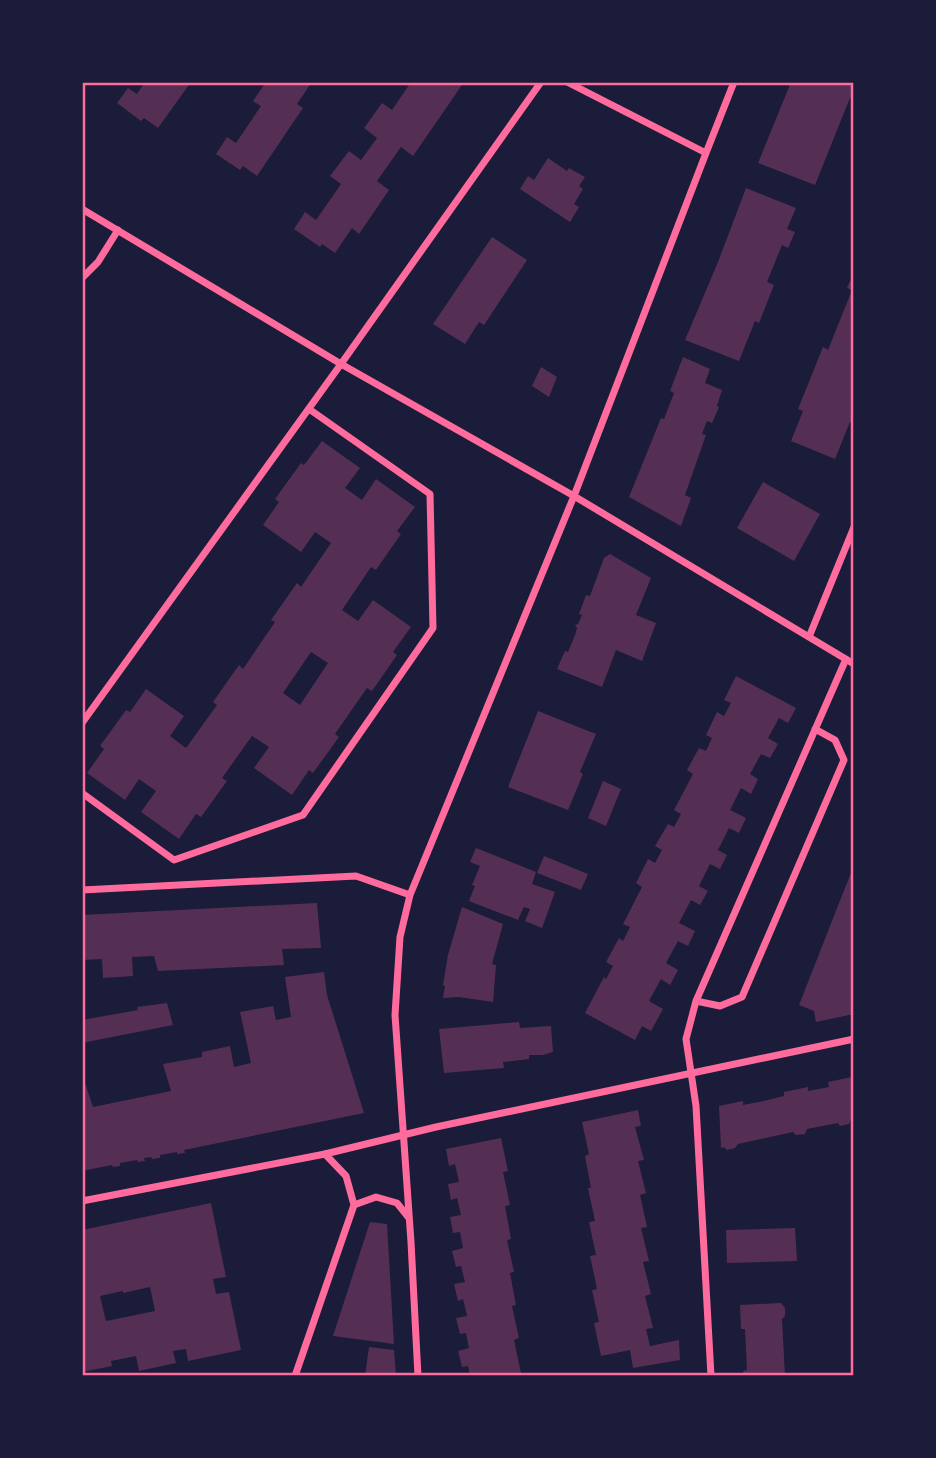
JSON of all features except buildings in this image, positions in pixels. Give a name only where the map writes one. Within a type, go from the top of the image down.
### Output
[{"type":"street","points":[[82,723],[541,82]]},
{"type":"street","points":[[567,82],[706,153]]},
{"type":"street","points":[[418,1376],[395,1015],[400,937],[410,895],[574,496],[734,82]]},
{"type":"street","points":[[82,209],[341,364],[574,496],[854,664]]},
{"type":"street","points":[[82,278],[98,262],[118,230]]},
{"type":"street","points":[[82,793],[174,860],[303,815],[433,628],[430,494],[309,409]]},
{"type":"street","points":[[808,637],[854,527]]},
{"type":"street","points":[[711,1376],[696,1106],[686,1039],[696,1001],[846,659]]},
{"type":"street","points":[[696,1001],[720,1006],[742,997],[844,760],[835,740],[815,729]]},
{"type":"street","points":[[82,890],[356,876],[410,895]]},
{"type":"street","points":[[82,1201],[325,1154],[854,1039]]},
{"type":"street","points":[[295,1376],[354,1205],[346,1176],[325,1154]]},
{"type":"street","points":[[354,1205],[376,1197],[397,1203],[409,1218]]}]
